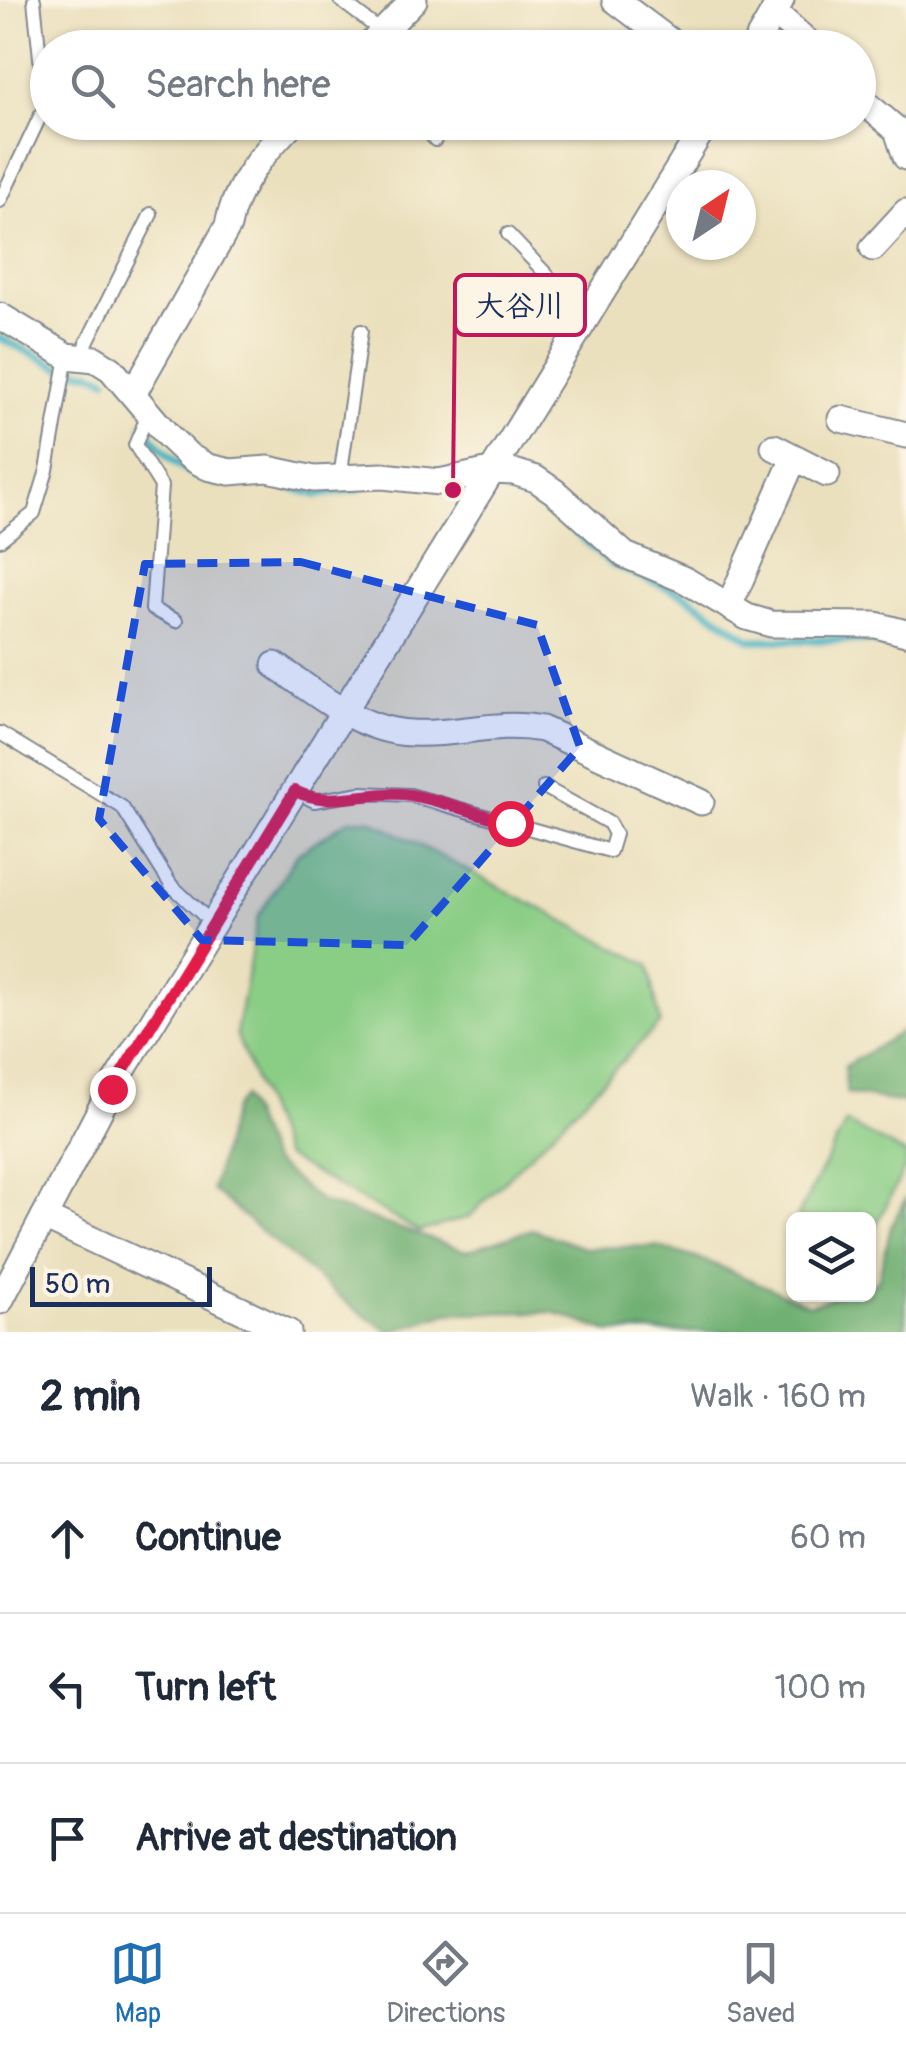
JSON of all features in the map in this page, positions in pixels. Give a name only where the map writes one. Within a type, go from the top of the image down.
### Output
[{"type":"street","points":[[384,30],[414,0]]},
{"type":"street","points":[[615,0],[655,30]]},
{"type":"street","points":[[763,30],[778,6],[799,30]]},
{"type":"street","points":[[876,112],[897,130],[906,157]]},
{"type":"street","points":[[141,402],[228,226],[231,211],[256,164],[277,140]]},
{"type":"street","points":[[0,1300],[112,1089],[696,140]]},
{"type":"street","points":[[873,248],[906,212]]},
{"type":"street","points":[[0,316],[76,357],[111,369],[190,457],[208,467],[230,472],[268,469],[314,479],[383,476],[438,482],[488,475],[536,479],[625,555],[771,624],[876,625],[906,633]]},
{"type":"street","points":[[840,419],[906,435]]},
{"type":"street","points":[[729,606],[784,453],[827,474]]},
{"type":"street","points":[[275,666],[344,712],[378,728],[413,734],[517,724],[542,729],[701,802]]},
{"type":"street","points":[[44,1217],[288,1332]]},
{"type":"lane","points":[[34,0],[37,30]]},
{"type":"lane","points":[[340,0],[366,30]]},
{"type":"lane","points":[[0,201],[30,138]]},
{"type":"lane","points":[[0,540],[34,512],[76,357],[152,214]]},
{"type":"lane","points":[[508,234],[588,318]]},
{"type":"lane","points":[[340,478],[360,331]]},
{"type":"lane","points":[[141,402],[135,445],[161,486],[152,609],[176,621]]},
{"type":"lane","points":[[0,734],[122,807],[171,885],[213,924]]},
{"type":"lane","points":[[295,791],[314,801],[361,793],[410,795],[610,851],[615,834],[609,822],[544,788]]},
{"type":"highlighted area","points":[[301,562],[537,625],[580,747],[407,945],[202,940],[99,819],[145,564]]},
{"type":"green space","points":[[350,819],[371,820],[649,965],[660,1023],[469,1217],[419,1232],[284,1156],[236,1034],[258,917],[297,854]]},
{"type":"green space","points":[[906,1029],[906,1103],[847,1094],[844,1067]]},
{"type":"green space","points":[[243,1097],[272,1161],[321,1202],[466,1251],[532,1229],[584,1248],[656,1246],[709,1262],[786,1295],[786,1302],[876,1302],[876,1282],[891,1226],[906,1199],[906,1332],[609,1332],[553,1312],[448,1313],[391,1332],[353,1308],[212,1190],[233,1109]]},
{"type":"green space","points":[[846,1123],[906,1154],[906,1166],[876,1225],[876,1212],[800,1212]]},
{"type":"waterway","points":[[0,338],[66,370],[91,372],[106,379]]},
{"type":"waterway","points":[[143,426],[169,456],[190,472],[227,483]]},
{"type":"waterway","points":[[251,482],[274,482],[317,495],[359,489]]},
{"type":"waterway","points":[[488,487],[517,490],[546,506],[612,564],[685,595],[751,640],[870,640],[906,649]]},
{"type":"place","name":"大谷川","points":[[453,490]]},
{"type":"route","points":[[112,1089],[295,791],[314,801],[361,793],[410,795],[510,823]]}]
